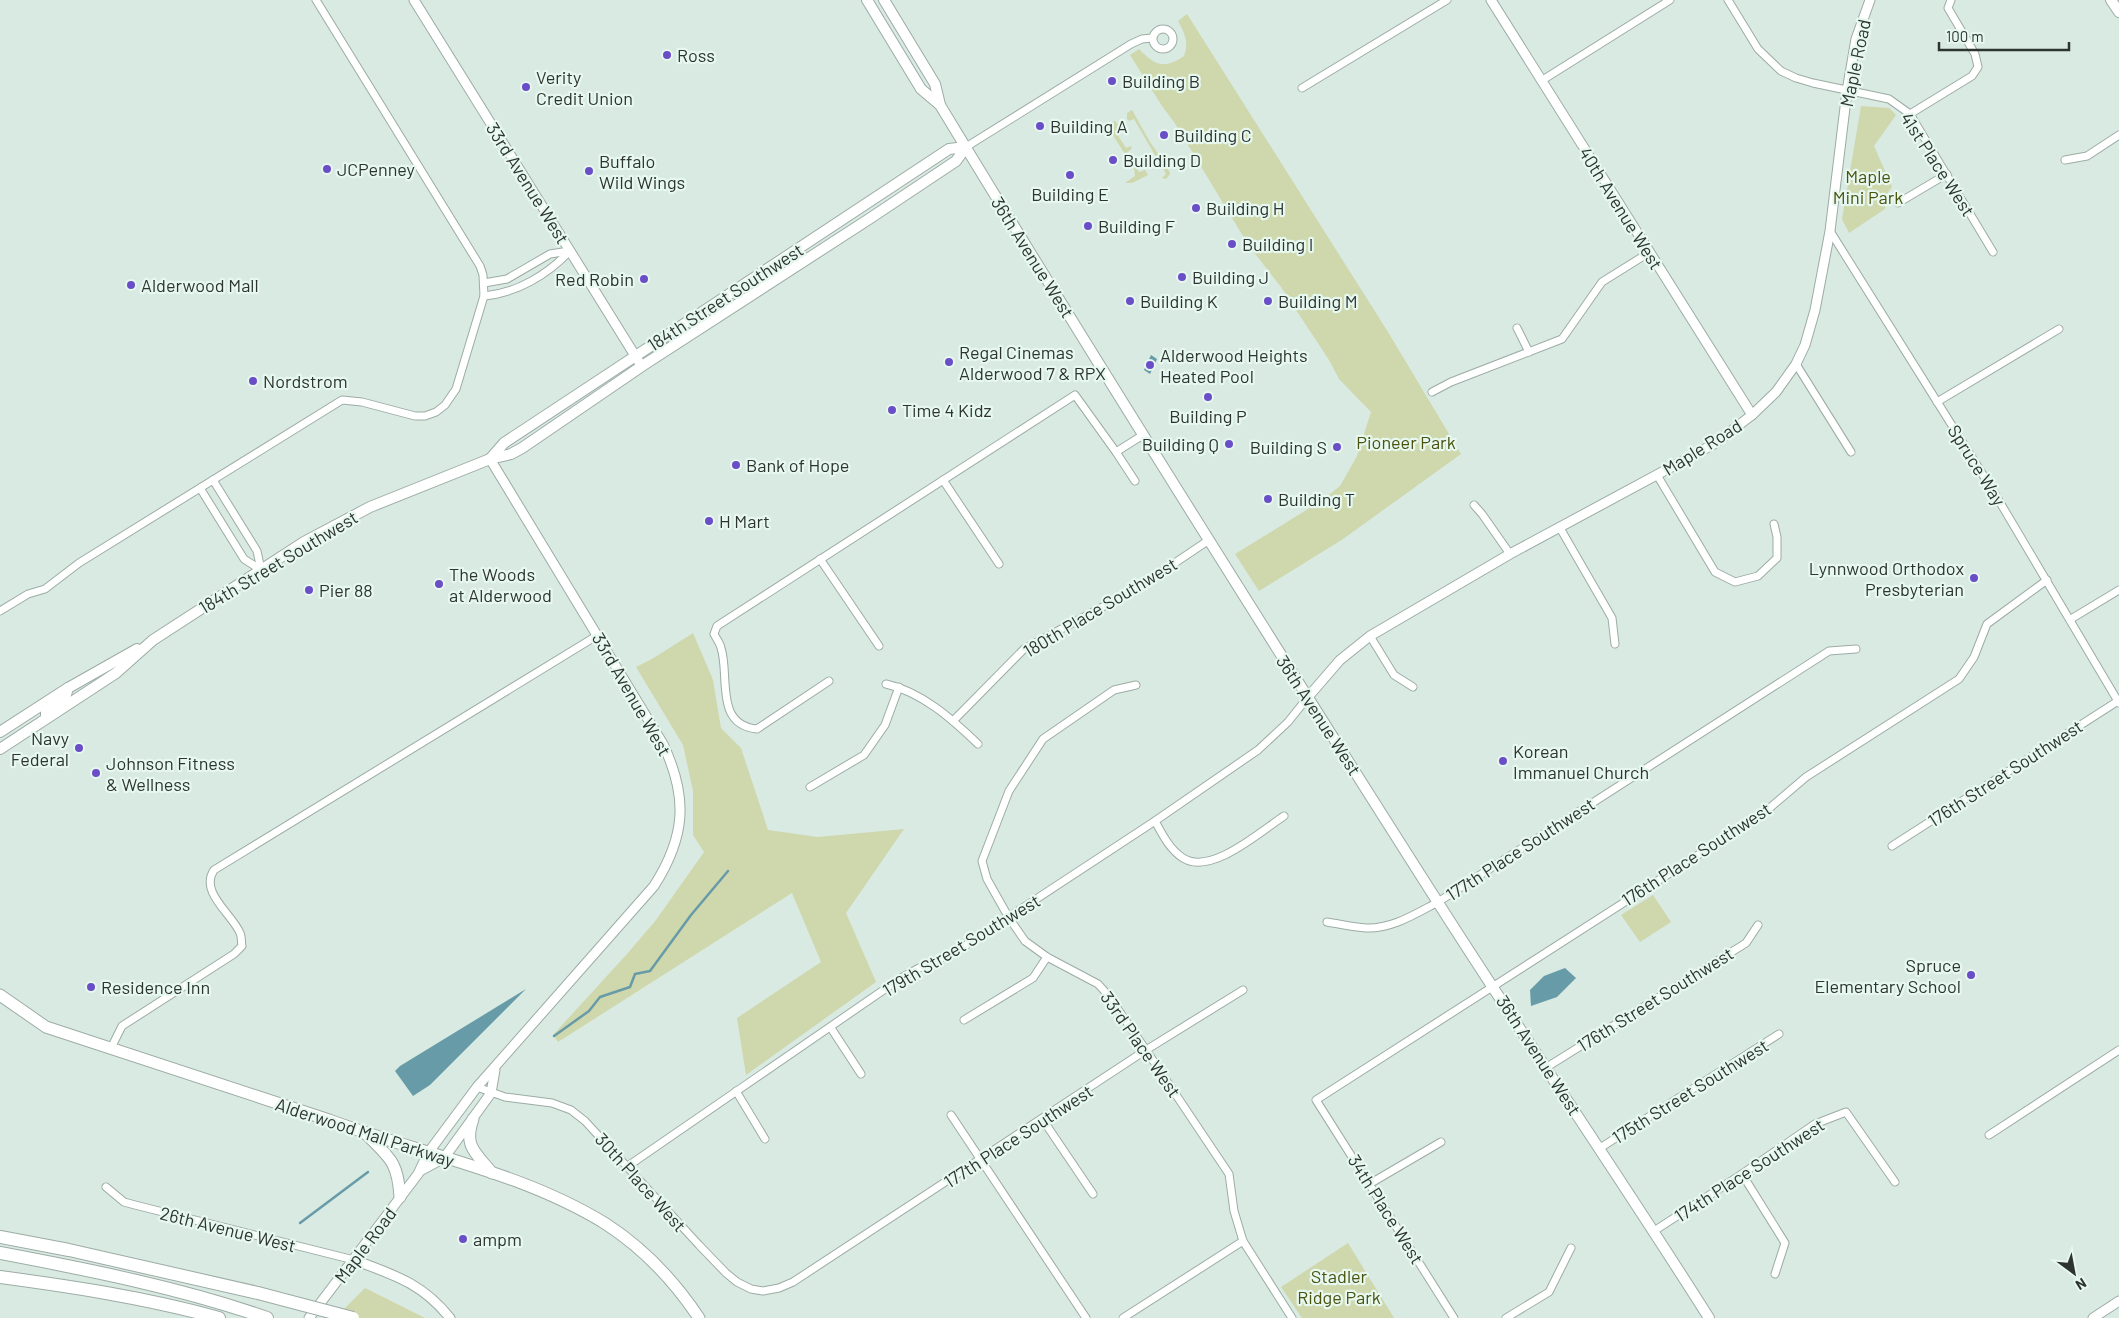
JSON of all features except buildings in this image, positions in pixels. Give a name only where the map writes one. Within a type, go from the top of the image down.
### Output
[{"type":"highway","points":[[0,1237],[191,1278],[257,1296],[354,1318]]},
{"type":"highway","points":[[0,1254],[132,1281],[207,1299],[267,1318]]},
{"type":"highway","points":[[0,1277],[88,1289],[183,1308],[219,1318]]},
{"type":"highway","points":[[257,1296],[318,1318]]},
{"type":"main road","name":"36th Avenue West","points":[[867,0],[921,89],[940,105],[1143,435],[1308,697],[1438,902],[1709,1318]]},
{"type":"main road","name":"36th Avenue West","points":[[884,0],[935,84],[940,105]]},
{"type":"main road","points":[[2111,0],[2119,12]]},
{"type":"main road","name":"184th Street Southwest","points":[[490,459],[504,443],[949,149],[966,147]]},
{"type":"main road","name":"184th Street Southwest","points":[[0,732],[68,688],[153,640],[304,542],[370,507],[490,459],[511,454],[522,448],[642,366],[956,161],[966,147]]},
{"type":"main road","points":[[744,284],[755,284],[813,247],[824,248],[827,238],[850,222],[863,206]]},
{"type":"main road","name":"184th Street Southwest","points":[[0,748],[116,673],[153,640]]},
{"type":"main road","points":[[12,724],[25,723],[37,717],[46,719],[46,711],[65,698],[68,688]]},
{"type":"main road","name":"Alderwood Mall Parkway","points":[[0,995],[46,1027],[492,1173],[579,1209],[607,1225],[653,1262],[690,1304],[699,1318]]},
{"type":"main road","points":[[473,1119],[468,1135],[470,1146],[492,1173]]},
{"type":"main road","points":[[365,1133],[393,1161],[399,1178],[400,1197]]},
{"type":"street","points":[[0,611],[28,594],[45,589],[59,580],[68,570],[342,400],[362,402],[415,416],[425,416],[436,412],[452,398],[484,296],[484,284],[480,266],[316,0]]},
{"type":"street","name":"33rd Avenue West","points":[[414,0],[642,366]]},
{"type":"street","points":[[1302,88],[1447,0]]},
{"type":"street","name":"40th Avenue West","points":[[1491,0],[1752,415]]},
{"type":"street","points":[[1541,81],[1670,0]]},
{"type":"street","name":"41st Place West","points":[[1728,0],[1758,49],[1781,71],[1796,78],[1889,99],[1910,114],[1993,252]]},
{"type":"street","points":[[1910,114],[1972,76],[1978,66],[1976,54],[1948,8],[1950,0]]},
{"type":"street","name":"Maple Road","points":[[1308,697],[1340,660],[1370,636],[1510,554],[1714,444],[1752,415],[1776,392],[1796,364],[1805,345],[1815,310],[1830,231],[1847,91],[1856,39],[1868,1]]},
{"type":"street","name":"184th Street Southwest","points":[[966,147],[1131,44],[1142,39],[1152,38]]},
{"type":"street","points":[[2064,160],[2087,156],[2119,135]]},
{"type":"street","points":[[1898,204],[1947,174]]},
{"type":"street","name":"Spruce Way","points":[[1830,231],[2071,619],[2118,702]]},
{"type":"street","points":[[484,284],[507,280],[550,254],[570,251]]},
{"type":"street","points":[[484,296],[505,294],[514,290],[556,265],[570,251]]},
{"type":"street","points":[[1432,392],[1451,382],[1562,339],[1602,282],[1650,252]]},
{"type":"street","points":[[1517,328],[1529,352]]},
{"type":"street","points":[[1937,402],[2059,329]]},
{"type":"street","points":[[1796,364],[1851,452]]},
{"type":"street","points":[[829,681],[757,729],[746,728],[737,721],[729,709],[724,691],[721,648],[714,634],[717,626],[1075,395],[1135,481]]},
{"type":"street","points":[[1116,452],[1143,435]]},
{"type":"street","name":"33rd Avenue West","points":[[428,1153],[478,1087],[495,1070],[654,886],[668,864],[676,843],[681,818],[680,792],[674,766],[664,744],[490,459]]},
{"type":"street","points":[[1657,475],[1715,572],[1735,582],[1758,576],[1777,558],[1777,537],[1774,524]]},
{"type":"street","points":[[213,480],[258,551],[261,570]]},
{"type":"street","points":[[943,480],[1000,564]]},
{"type":"street","points":[[200,488],[244,559],[261,570]]},
{"type":"street","points":[[1474,505],[1510,554]]},
{"type":"street","points":[[1560,528],[1612,618],[1615,644]]},
{"type":"street","name":"180th Place Southwest","points":[[953,721],[1024,649],[1136,589],[1209,540]]},
{"type":"street","points":[[820,559],[880,646]]},
{"type":"street","name":"176th Place Southwest","points":[[1316,1100],[1765,812],[1806,777],[1959,679],[1974,657],[1987,624],[2046,580]]},
{"type":"street","points":[[2071,619],[2119,590]]},
{"type":"street","points":[[111,1048],[122,1026],[234,954],[242,946],[241,934],[211,889],[210,876],[214,870],[598,635]]},
{"type":"street","points":[[1370,636],[1394,675],[1413,687]]},
{"type":"street","name":"177th Place Southwest","points":[[1327,922],[1365,928],[1381,927],[1401,921],[1438,902],[1829,651],[1856,648]]},
{"type":"street","points":[[886,684],[899,687],[953,721],[978,744]]},
{"type":"street","name":"33rd Place West","points":[[1136,685],[1114,690],[1043,739],[1009,791],[982,861],[987,879],[1009,918],[1025,941],[1047,957],[1098,984],[1108,995],[1146,1050],[1229,1174],[1234,1211],[1243,1241],[1292,1318]]},
{"type":"street","points":[[810,787],[864,755],[885,725],[899,687]]},
{"type":"street","name":"179th Street Southwest","points":[[628,1166],[901,978],[957,951],[1009,918],[1258,750],[1288,722],[1308,697]]},
{"type":"street","name":"176th Street Southwest","points":[[1892,846],[2118,702]]},
{"type":"street","points":[[1155,821],[1174,850],[1184,859],[1195,862],[1222,857],[1284,816]]},
{"type":"street","name":"176th Street Southwest","points":[[1547,1067],[1746,943],[1758,925]]},
{"type":"street","points":[[964,1020],[1033,978],[1047,957]]},
{"type":"street","name":"177th Place Southwest","points":[[793,1282],[1043,1120],[1146,1050],[1242,990]]},
{"type":"street","points":[[831,1028],[861,1074]]},
{"type":"street","name":"175th Street Southwest","points":[[1600,1148],[1780,1034]]},
{"type":"street","points":[[1989,1135],[2119,1050]]},
{"type":"street","points":[[444,1158],[492,1093],[495,1070]]},
{"type":"street","name":"30th Place West","points":[[478,1087],[505,1097],[552,1103],[571,1110],[585,1121],[628,1166],[726,1273],[751,1289],[779,1288],[793,1282]]},
{"type":"street","points":[[736,1091],[766,1139]]},
{"type":"street","name":"34th Place West","points":[[1316,1100],[1371,1184],[1454,1318]]},
{"type":"street","name":"174th Place Southwest","points":[[1654,1231],[1815,1124],[1846,1112],[1895,1182]]},
{"type":"street","points":[[951,1115],[1086,1318]]},
{"type":"street","points":[[1043,1120],[1093,1194]]},
{"type":"street","points":[[1371,1184],[1441,1142]]},
{"type":"street","name":"Maple Road","points":[[309,1318],[420,1171],[428,1153]]},
{"type":"street","name":"Maple Road","points":[[420,1171],[444,1158]]},
{"type":"street","points":[[1742,1174],[1785,1243],[1775,1274]]},
{"type":"street","name":"26th Avenue West","points":[[106,1187],[124,1202],[354,1260]]},
{"type":"street","points":[[1123,1318],[1243,1241]]},
{"type":"street","points":[[1506,1318],[1549,1292],[1571,1248]]},
{"type":"street","points":[[354,1260],[401,1278],[422,1289],[434,1299],[450,1318]]},
{"type":"street","points":[[2093,1318],[2119,1301]]},
{"type":"green space","name":"Pioneer Park","points":[[1187,14],[1388,332],[1461,454],[1343,539],[1259,591],[1235,554],[1321,501],[1340,486],[1357,456],[1371,412],[1339,379],[1329,360],[1281,287],[1249,246],[1174,122],[1130,55],[1139,49],[1150,59],[1160,64],[1170,63],[1184,56],[1186,38],[1178,21]]},
{"type":"green space","name":"Maple Mini Park","points":[[1861,106],[1889,108],[1896,115],[1874,146],[1892,187],[1887,194],[1885,209],[1849,233],[1842,219]]},
{"type":"green space","points":[[1132,110],[1150,142],[1168,168],[1170,174],[1166,179],[1162,178],[1166,174],[1134,119],[1129,121],[1127,119],[1127,113]]},
{"type":"green space","points":[[1115,121],[1120,127],[1115,131],[1126,148],[1131,146],[1132,148],[1127,153],[1139,172],[1145,170],[1148,175],[1132,183],[1125,183],[1135,176],[1134,169],[1113,135],[1109,132],[1114,127],[1111,122]]},
{"type":"green space","points":[[693,633],[713,680],[721,728],[741,748],[768,830],[818,837],[904,829],[846,913],[876,982],[746,1075],[737,1018],[821,962],[792,893],[558,1042],[553,1035],[656,920],[704,852],[693,835],[693,791],[683,745],[636,667]]},
{"type":"green space","points":[[1653,895],[1671,922],[1640,942],[1621,915]]},
{"type":"green space","name":"Stadler Ridge Park","points":[[1348,1243],[1394,1318],[1302,1318],[1281,1287]]},
{"type":"green space","points":[[365,1288],[425,1318],[335,1318]]},
{"type":"water","name":"Alderwood Heights Heated Pool","points":[[1151,355],[1157,359],[1150,374],[1144,370]]},
{"type":"water","points":[[1565,968],[1576,978],[1557,997],[1531,1006],[1530,990],[1544,976]]},
{"type":"water","points":[[526,989],[430,1085],[413,1096],[395,1071],[400,1066]]},
{"type":"waterway","points":[[554,1036],[589,1011],[600,997],[630,987],[635,974],[650,971],[691,915],[728,871]]},
{"type":"waterway","points":[[300,1223],[368,1172]]},
{"type":"place","name":"Ross","points":[[667,55]]},
{"type":"place","name":"Building B","points":[[1112,81]]},
{"type":"place","name":"Verity Credit Union","points":[[526,87]]},
{"type":"place","name":"Building A","points":[[1040,126]]},
{"type":"place","name":"Building C","points":[[1164,135]]},
{"type":"place","name":"Building D","points":[[1113,160]]},
{"type":"place","name":"JCPenney","points":[[327,169]]},
{"type":"place","name":"Buffalo Wild Wings","points":[[589,171]]},
{"type":"place","name":"Building E","points":[[1070,175]]},
{"type":"place","name":"Building H","points":[[1196,208]]},
{"type":"place","name":"Building F","points":[[1088,226]]},
{"type":"place","name":"Building I","points":[[1232,244]]},
{"type":"place","name":"Building J","points":[[1182,277]]},
{"type":"place","name":"Red Robin","points":[[644,279]]},
{"type":"place","name":"Alderwood Mall","points":[[131,285]]},
{"type":"place","name":"Building K","points":[[1130,301]]},
{"type":"place","name":"Building M","points":[[1268,301]]},
{"type":"place","name":"Regal Cinemas Alderwood 7 & RPX","points":[[949,362]]},
{"type":"place","name":"Alderwood Heights Heated Pool","points":[[1150,365]]},
{"type":"place","name":"Nordstrom","points":[[253,381]]},
{"type":"place","name":"Building P","points":[[1208,397]]},
{"type":"place","name":"Time 4 Kidz","points":[[892,410]]},
{"type":"place","name":"Building Q","points":[[1229,444]]},
{"type":"place","name":"Building S","points":[[1337,447]]},
{"type":"place","name":"Bank of Hope","points":[[736,465]]},
{"type":"place","name":"Building T","points":[[1268,499]]},
{"type":"place","name":"H Mart","points":[[709,521]]},
{"type":"place","name":"Lynnwood Orthodox Presbyterian","points":[[1974,578]]},
{"type":"place","name":"The Woods at Alderwood","points":[[439,584]]},
{"type":"place","name":"Pier 88","points":[[309,590]]},
{"type":"place","name":"Navy Federal","points":[[79,748]]},
{"type":"place","name":"Korean Immanuel Church","points":[[1503,761]]},
{"type":"place","name":"Johnson Fitness & Wellness","points":[[96,773]]},
{"type":"place","name":"Spruce Elementary School","points":[[1971,975]]},
{"type":"place","name":"Residence Inn","points":[[91,987]]},
{"type":"place","name":"ampm","points":[[463,1239]]}]
